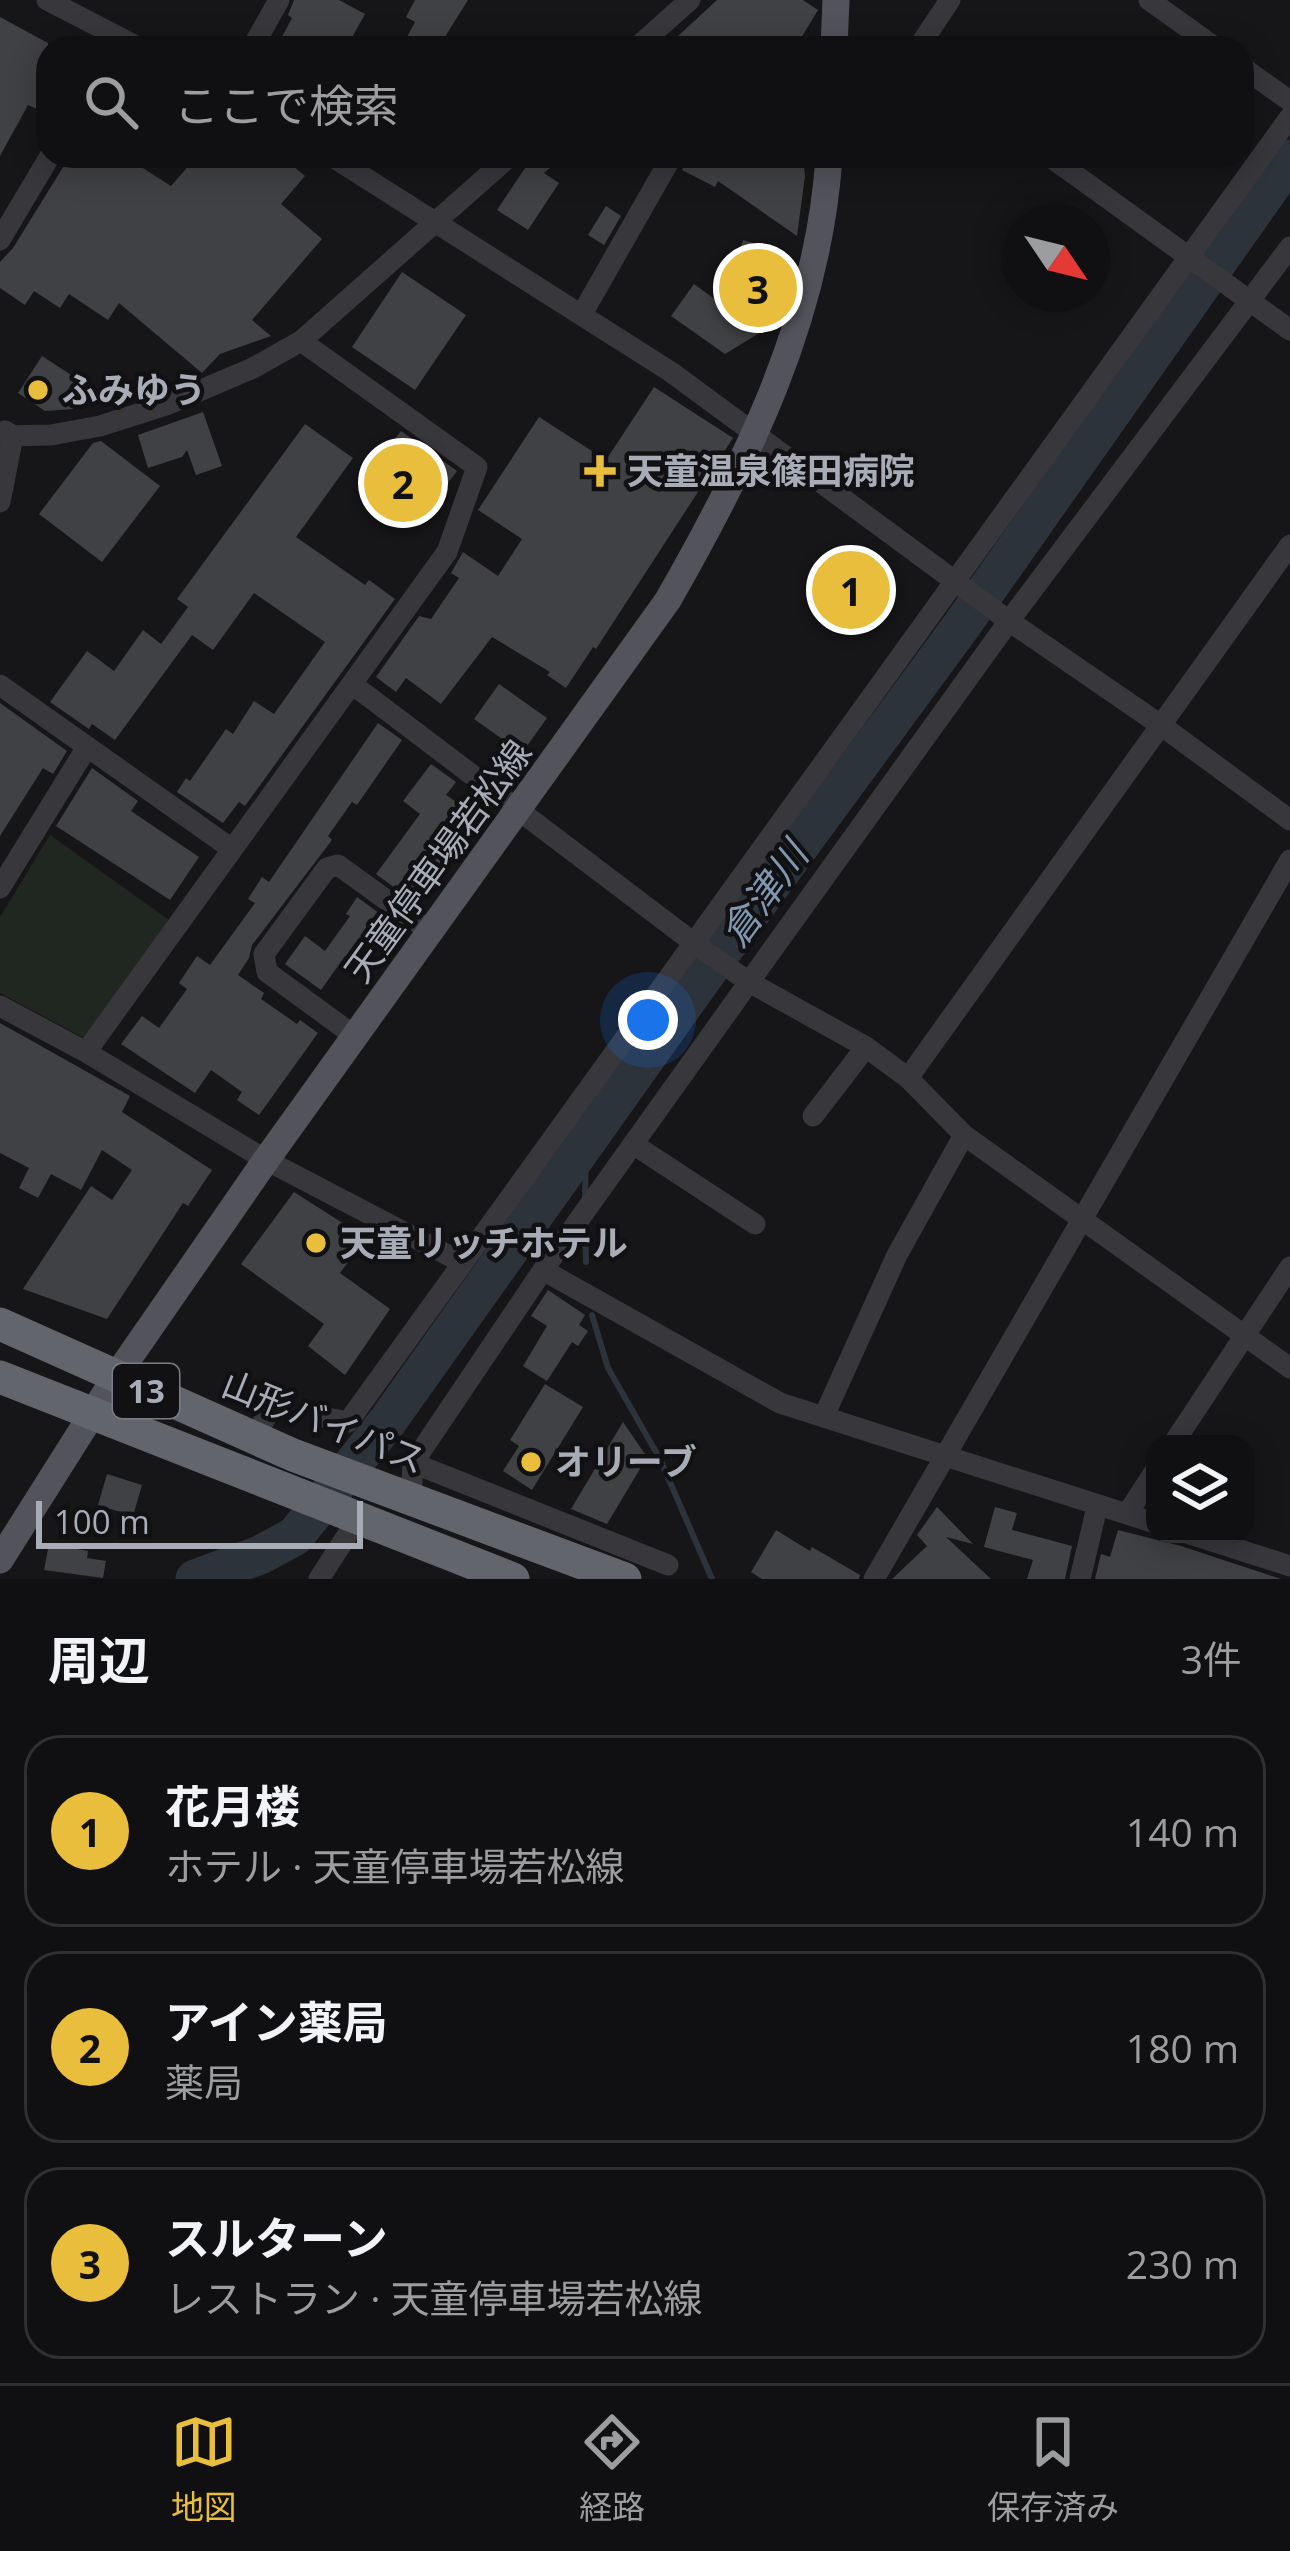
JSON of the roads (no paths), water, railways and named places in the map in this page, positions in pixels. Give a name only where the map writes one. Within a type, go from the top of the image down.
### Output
[{"type":"highway","name":"山形バイパス","points":[[0,1324],[293,1455],[625,1579]]},
{"type":"highway","name":"13","points":[[0,1377],[514,1579]]},
{"type":"main road","points":[[834,36],[836,0]]},
{"type":"main road","name":"天童停車場若松線","points":[[0,1559],[115,1378],[266,1160],[668,600],[722,505],[792,346],[814,262],[828,168]]},
{"type":"street","points":[[47,0],[110,36]]},
{"type":"street","points":[[258,36],[279,0]]},
{"type":"street","points":[[650,36],[691,0]]},
{"type":"street","points":[[926,36],[950,0]]},
{"type":"street","points":[[1149,0],[1199,36]]},
{"type":"street","points":[[1254,76],[1290,101]]},
{"type":"street","points":[[322,1417],[348,1422],[461,1262],[698,946],[956,580],[1194,262],[1290,117]]},
{"type":"street","points":[[0,240],[43,168]]},
{"type":"street","points":[[350,168],[671,372],[1290,820]]},
{"type":"street","points":[[0,502],[4,433],[51,435],[100,426],[166,405],[253,368],[302,341],[496,168]]},
{"type":"street","points":[[582,314],[665,168]]},
{"type":"street","points":[[1065,168],[1290,330]]},
{"type":"street","points":[[396,1494],[744,978],[1245,298],[1290,248]]},
{"type":"street","points":[[86,1052],[447,552],[477,467],[302,341]]},
{"type":"street","points":[[908,1078],[1290,544]]},
{"type":"street","points":[[352,684],[698,946],[744,978],[866,1047],[908,1078],[964,1136],[1290,1368]]},
{"type":"street","points":[[0,685],[232,849]]},
{"type":"street","points":[[0,888],[87,747]]},
{"type":"street","points":[[874,1579],[1290,860]]},
{"type":"street","points":[[356,1036],[267,972],[264,954],[276,937],[327,868],[338,865],[432,933]]},
{"type":"street","points":[[0,1006],[266,1160],[461,1262]]},
{"type":"street","points":[[813,1116],[866,1047]]},
{"type":"street","points":[[824,1416],[897,1255],[964,1136]]},
{"type":"street","points":[[634,1144],[754,1224]]},
{"type":"street","points":[[1179,1435],[1290,1267]]},
{"type":"street","points":[[543,1270],[780,1403],[1146,1520]]},
{"type":"street","points":[[254,1439],[273,1404]]},
{"type":"street","points":[[413,1463],[668,1565]]},
{"type":"street","points":[[1127,1514],[1146,1486]]},
{"type":"street","points":[[1080,1579],[1097,1507]]},
{"type":"street","points":[[319,1579],[367,1524]]},
{"type":"street","points":[[1214,1543],[1283,1569]]},
{"type":"waterway","name":"倉津川","points":[[195,1579],[260,1555],[295,1536],[387,1422],[704,976],[962,625],[1290,159]]},
{"type":"waterway","points":[[585,1199],[586,1144]]},
{"type":"waterway","points":[[585,1224],[586,1262]]},
{"type":"waterway","points":[[592,1315],[608,1368],[660,1459],[712,1579]]},
{"type":"place","name":"スルターン","points":[[758,288]]},
{"type":"place","name":"ふみゆう","points":[[38,390]]},
{"type":"place","name":"天童温泉篠田病院","points":[[600,471]]},
{"type":"place","name":"アイン薬局","points":[[403,483]]},
{"type":"place","name":"花月楼","points":[[851,590]]},
{"type":"place","name":"天童リッチホテル","points":[[316,1243]]},
{"type":"place","name":"オリーブ","points":[[531,1462]]}]
